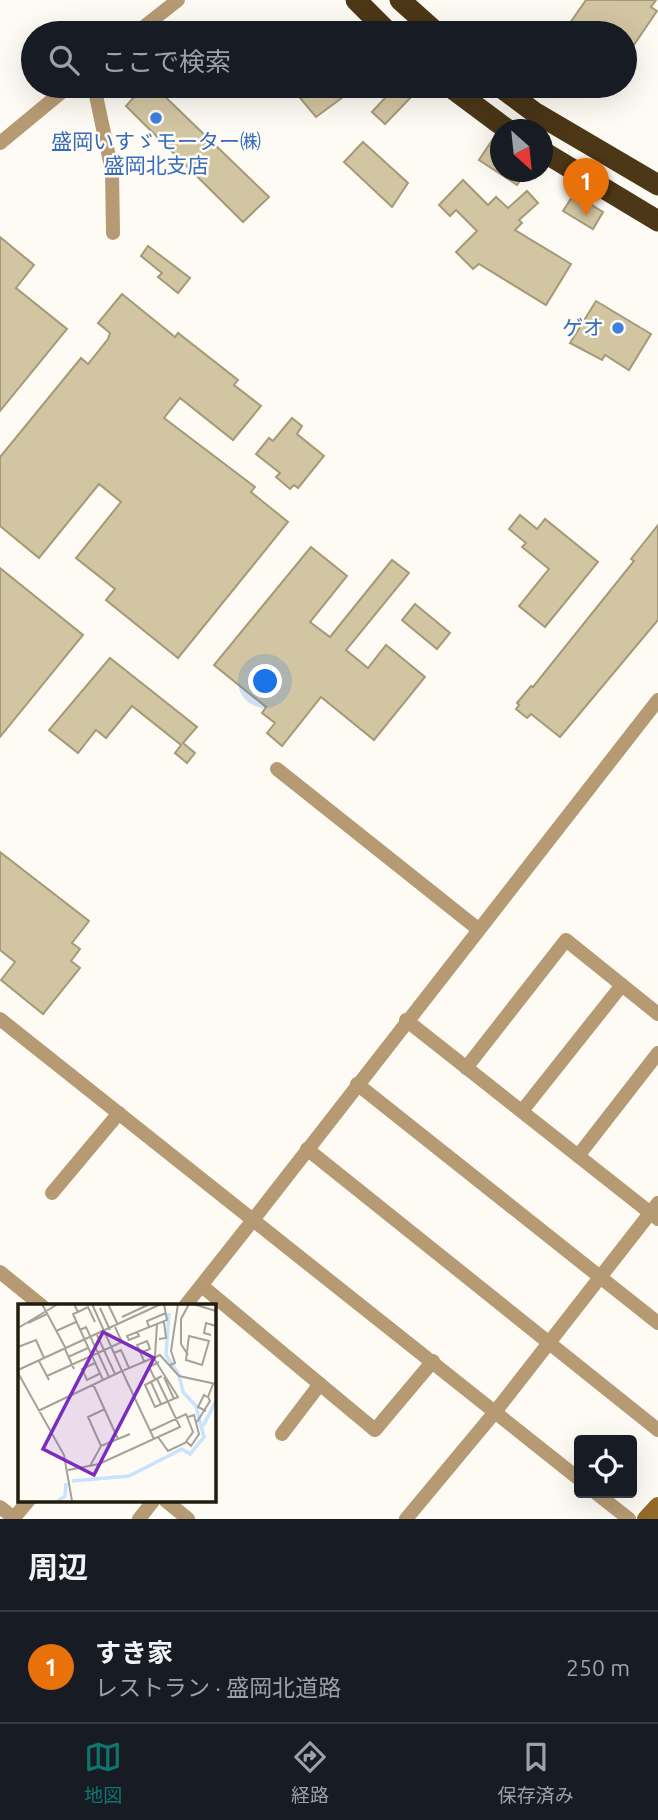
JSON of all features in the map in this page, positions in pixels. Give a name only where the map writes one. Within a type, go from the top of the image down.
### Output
[{"type":"highway","points":[[356,0],[377,21]]},
{"type":"highway","points":[[400,0],[424,21]]},
{"type":"highway","points":[[465,98],[493,119]]},
{"type":"highway","points":[[515,98],[534,112],[658,185]]},
{"type":"highway","points":[[553,158],[658,221]]},
{"type":"street","points":[[151,21],[178,0]]},
{"type":"street","points":[[0,144],[55,98]]},
{"type":"street","points":[[97,98],[112,171],[113,233]]},
{"type":"street","points":[[188,1304],[406,1020],[658,700]]},
{"type":"street","points":[[277,769],[478,929]]},
{"type":"street","points":[[466,1068],[566,940],[658,1014]]},
{"type":"street","points":[[522,1111],[622,985]]},
{"type":"street","points":[[0,1019],[574,1475]]},
{"type":"street","points":[[406,1020],[578,1156],[655,1212],[407,1519]]},
{"type":"street","points":[[578,1156],[658,1053]]},
{"type":"street","points":[[358,1084],[658,1323]]},
{"type":"street","points":[[52,1193],[119,1113]]},
{"type":"street","points":[[307,1149],[658,1430]]},
{"type":"street","points":[[1,1275],[39,1304]]},
{"type":"street","points":[[202,1286],[375,1430],[433,1361]]},
{"type":"street","points":[[282,1434],[320,1384]]},
{"type":"street","points":[[602,1498],[629,1519]]},
{"type":"street","points":[[0,1507],[13,1519],[27,1502]]},
{"type":"street","points":[[139,1519],[152,1502]]},
{"type":"street","points":[[167,1502],[188,1519]]},
{"type":"street","points":[[646,1519],[658,1506]]},
{"type":"building","points":[[586,0],[656,0],[651,7],[657,11],[637,40],[637,21],[571,21]]},
{"type":"building","points":[[133,98],[166,98],[269,197],[243,222],[126,106]]},
{"type":"building","points":[[300,98],[342,98],[316,117]]},
{"type":"building","points":[[385,98],[410,98],[385,124],[372,112]]},
{"type":"building","points":[[363,142],[408,183],[392,207],[344,162]]},
{"type":"building","points":[[490,144],[490,167],[479,160]]},
{"type":"building","points":[[463,180],[488,205],[496,197],[508,208],[527,191],[538,203],[519,220],[522,223],[515,230],[571,264],[546,305],[479,264],[473,269],[456,252],[477,231],[456,210],[450,216],[439,205]]},
{"type":"building","points":[[574,194],[603,212],[593,229],[563,211]]},
{"type":"building","points":[[0,237],[34,265],[16,288],[67,329],[0,411]]},
{"type":"building","points":[[148,246],[190,278],[178,293],[158,277],[162,273],[141,256]]},
{"type":"building","points":[[122,294],[175,337],[178,333],[238,380],[234,385],[261,406],[233,440],[180,398],[164,418],[255,487],[251,492],[288,522],[178,658],[106,600],[115,589],[76,558],[121,502],[99,484],[39,558],[0,526],[0,457],[81,358],[88,364],[108,339],[110,333],[98,323]]},
{"type":"building","points":[[596,301],[651,334],[629,370],[605,355],[602,360],[570,343]]},
{"type":"building","points":[[292,418],[302,426],[297,434],[324,456],[298,488],[294,485],[290,489],[276,477],[280,473],[256,454],[269,438],[273,441]]},
{"type":"building","points":[[520,515],[537,529],[545,519],[598,562],[545,627],[519,606],[549,569],[522,547],[526,543],[509,529]]},
{"type":"building","points":[[658,525],[658,620],[560,737],[531,714],[527,718],[516,709],[519,705],[517,703],[531,686],[533,687],[634,561],[631,559]]},
{"type":"building","points":[[311,547],[347,576],[310,622],[330,637],[392,560],[409,573],[346,650],[368,668],[386,645],[425,677],[374,740],[321,697],[282,746],[267,733],[275,723],[262,713],[266,707],[214,665]]},
{"type":"building","points":[[0,568],[83,635],[0,737]]},
{"type":"building","points":[[415,604],[450,633],[437,649],[402,620]]},
{"type":"building","points":[[110,658],[197,727],[183,743],[195,753],[187,763],[175,753],[181,745],[132,706],[106,738],[96,730],[78,753],[49,730]]},
{"type":"building","points":[[0,852],[89,921],[72,943],[80,949],[71,961],[80,968],[43,1014],[1,980],[15,962],[0,950]]},
{"type":"place","name":"盛岡いすゞモーター㈱ 盛岡北支店","points":[[156,118]]},
{"type":"place","name":"すき家","points":[[586,216]]},
{"type":"place","name":"ゲオ","points":[[618,328]]}]
